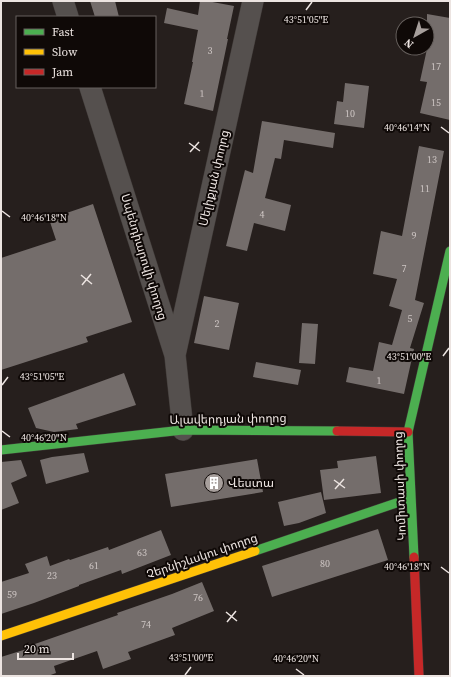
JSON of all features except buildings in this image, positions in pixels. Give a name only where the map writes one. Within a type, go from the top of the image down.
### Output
[{"type":"street","points":[[63,1],[68,16]]},
{"type":"street","name":"Մելիքյան փողոց","points":[[175,355],[253,1]]},
{"type":"street","name":"Սպենդիարովի փողոց","points":[[90,88],[175,355],[183,430]]},
{"type":"street","name":"Կոմիտասի փողոց","points":[[420,676],[408,432],[450,251]]},
{"type":"street","name":"Ալավերդյան փողոց","points":[[1,450],[183,430],[408,432]]},
{"type":"street","name":"Չերնիշևսկու փողոց","points":[[1,636],[411,498]]},
{"type":"traffic: fast","points":[[414,557],[408,432],[450,251]]},
{"type":"traffic: fast","points":[[1,450],[183,430],[337,431]]},
{"type":"traffic: fast","points":[[255,551],[411,498]]},
{"type":"traffic: slow","points":[[1,636],[255,551]]},
{"type":"traffic: jam","points":[[337,431],[408,432]]},
{"type":"traffic: jam","points":[[414,557],[419,676]]},
{"type":"place","name":"Վեստա","points":[[214,483]]}]
